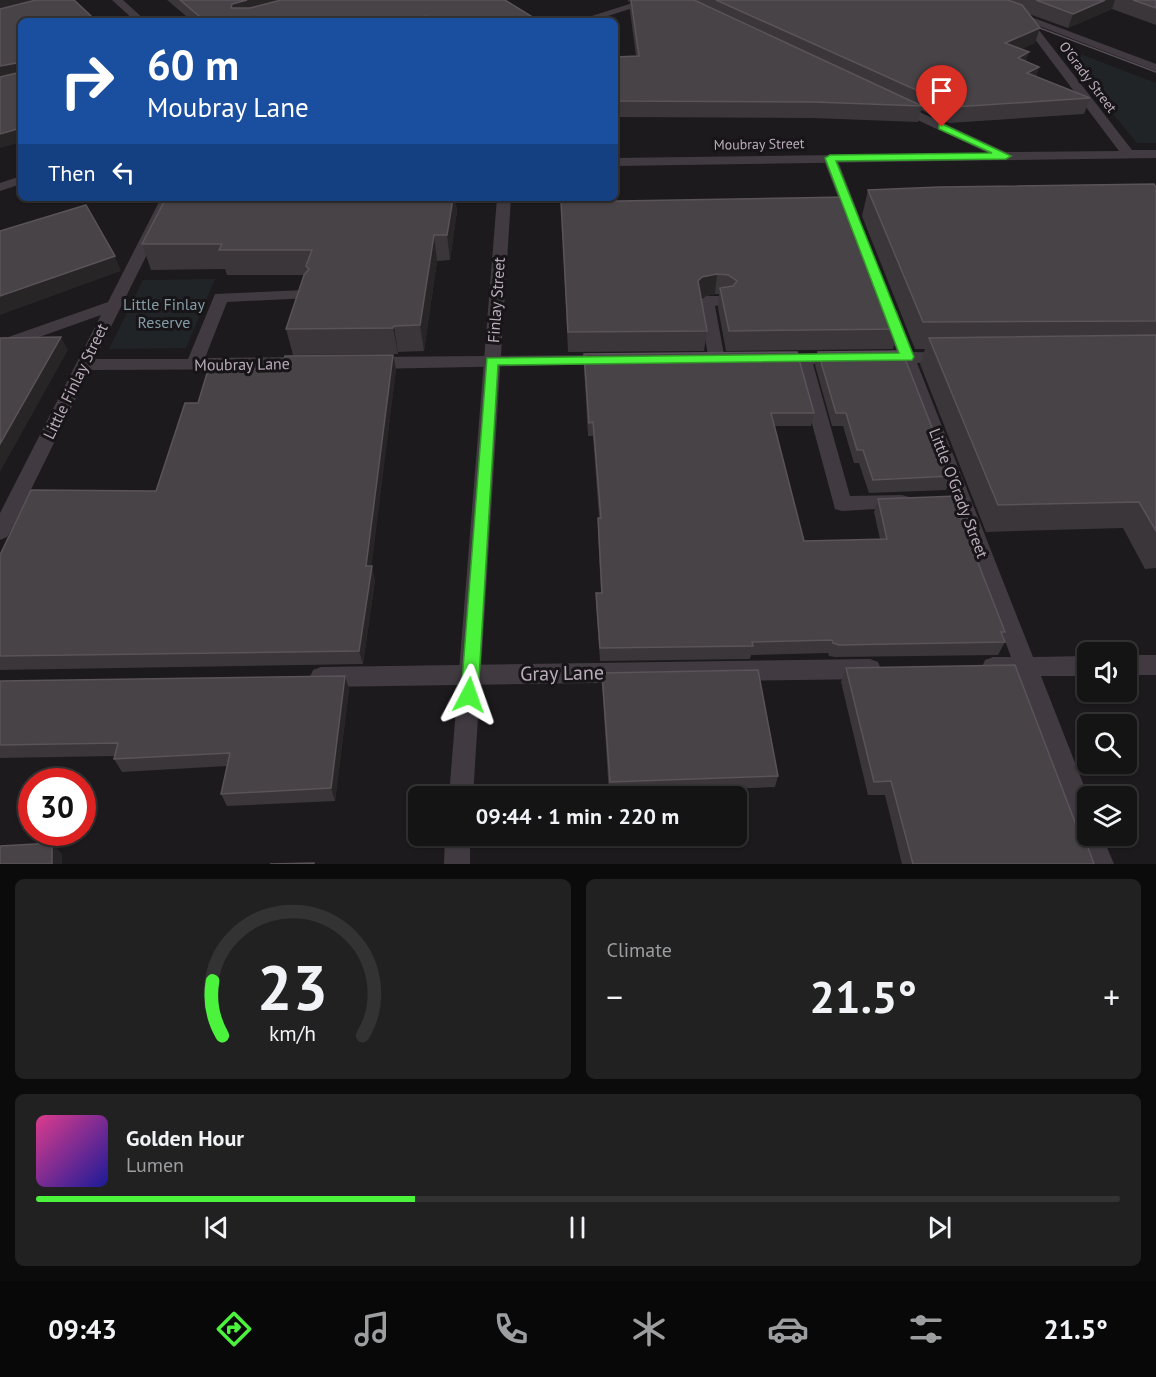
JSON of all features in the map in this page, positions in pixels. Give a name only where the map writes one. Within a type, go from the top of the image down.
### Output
[{"type":"street","points":[[117,0],[138,18]]},
{"type":"street","points":[[591,18],[653,0]]},
{"type":"street","points":[[977,0],[1156,68]]},
{"type":"street","name":"O'Grady Street","points":[[1024,18],[1128,154]]},
{"type":"street","points":[[888,101],[1006,156]]},
{"type":"street","name":"Moubray Street","points":[[618,162],[1128,154],[1153,158]]},
{"type":"street","points":[[830,158],[861,239]]},
{"type":"street","points":[[0,187],[18,181]]},
{"type":"street","points":[[0,194],[18,190]]},
{"type":"street","name":"Little Finlay Street","points":[[0,532],[111,306],[166,201]]},
{"type":"street","name":"Finlay Street","points":[[462,786],[504,201]]},
{"type":"street","name":"Little O'Grady Street","points":[[882,293],[1077,801]]},
{"type":"street","points":[[194,365],[221,297],[305,295]]},
{"type":"street","points":[[724,301],[706,301],[712,360],[739,359]]},
{"type":"street","points":[[0,346],[111,306]]},
{"type":"street","points":[[760,359],[966,357]]},
{"type":"street","points":[[803,359],[842,504],[961,500]]},
{"type":"street","points":[[361,363],[622,360]]},
{"type":"street","name":"Moubray Lane","points":[[83,365],[325,363]]},
{"type":"street","points":[[1137,665],[1156,665]]},
{"type":"street","points":[[967,667],[1077,666]]},
{"type":"street","name":"Gray Lane","points":[[294,678],[887,668]]},
{"type":"street","points":[[457,864],[458,846]]},
{"type":"street","points":[[1094,846],[1101,864]]},
{"type":"green space","points":[[1073,51],[1156,83],[1156,143],[1137,143],[1069,61],[1066,54]]},
{"type":"green space","name":"Little Finlay Reserve","points":[[215,279],[186,348],[109,349],[143,280]]},
{"type":"building","points":[[36,0],[74,0],[93,18],[18,18],[18,129],[0,134],[0,77],[17,73],[17,63],[0,66],[0,9]]},
{"type":"building","points":[[180,0],[247,0],[232,4],[231,8],[250,8],[281,0],[505,0],[534,18],[429,18],[426,16],[419,18],[201,18]]},
{"type":"building","points":[[631,0],[694,0],[922,106],[814,102],[618,101],[618,57],[639,56]]},
{"type":"building","points":[[716,0],[1008,0],[1022,5],[1040,28],[1005,43],[1029,52],[1018,58],[1039,67],[1027,73],[1090,98],[954,107]]},
{"type":"building","points":[[1036,0],[1105,0],[1073,14]]},
{"type":"building","points":[[1133,0],[1156,0],[1156,8]]},
{"type":"building","points":[[1154,184],[1156,187],[1156,321],[923,322],[868,190],[939,187]]},
{"type":"building","points":[[847,197],[899,329],[729,331],[720,288],[733,286],[737,281],[728,275],[717,274],[702,277],[698,281],[707,331],[568,332],[561,202]]},
{"type":"building","points":[[164,201],[453,201],[447,235],[434,235],[420,325],[394,326],[393,328],[286,329],[304,275],[309,269],[306,266],[312,250],[219,250],[222,244],[142,244]]},
{"type":"building","points":[[86,205],[115,256],[0,296],[0,231]]},
{"type":"building","points":[[1156,335],[1156,531],[1139,502],[998,505],[929,338]]},
{"type":"building","points":[[61,337],[0,444],[0,338]]},
{"type":"building","points":[[902,351],[951,476],[873,480],[863,450],[857,450],[846,413],[836,413],[818,352]]},
{"type":"building","points":[[797,352],[814,413],[771,413],[804,541],[887,539],[878,499],[958,496],[967,519],[961,519],[1005,632],[1001,632],[1005,642],[839,645],[833,643],[832,640],[752,642],[753,646],[600,648],[596,593],[602,593],[598,518],[601,518],[593,422],[589,423],[584,354]]},
{"type":"building","points":[[393,355],[366,566],[372,566],[359,651],[0,656],[0,555],[31,490],[156,491],[185,403],[198,403],[208,370],[281,368],[285,356]]},
{"type":"building","points":[[1015,665],[1077,827],[1077,846],[1087,846],[1094,864],[913,864],[891,781],[874,782],[846,668]]},
{"type":"building","points":[[758,670],[778,776],[610,782],[602,673]]},
{"type":"building","points":[[345,676],[331,788],[221,794],[230,753],[114,759],[118,743],[0,745],[0,681]]},
{"type":"building","points":[[0,846],[52,846],[52,864],[0,864]]},
{"type":"tram line","points":[[1024,22],[1156,72]]},
{"type":"route","points":[[469,695],[492,361],[907,357],[830,158],[1006,156],[942,127]]}]
